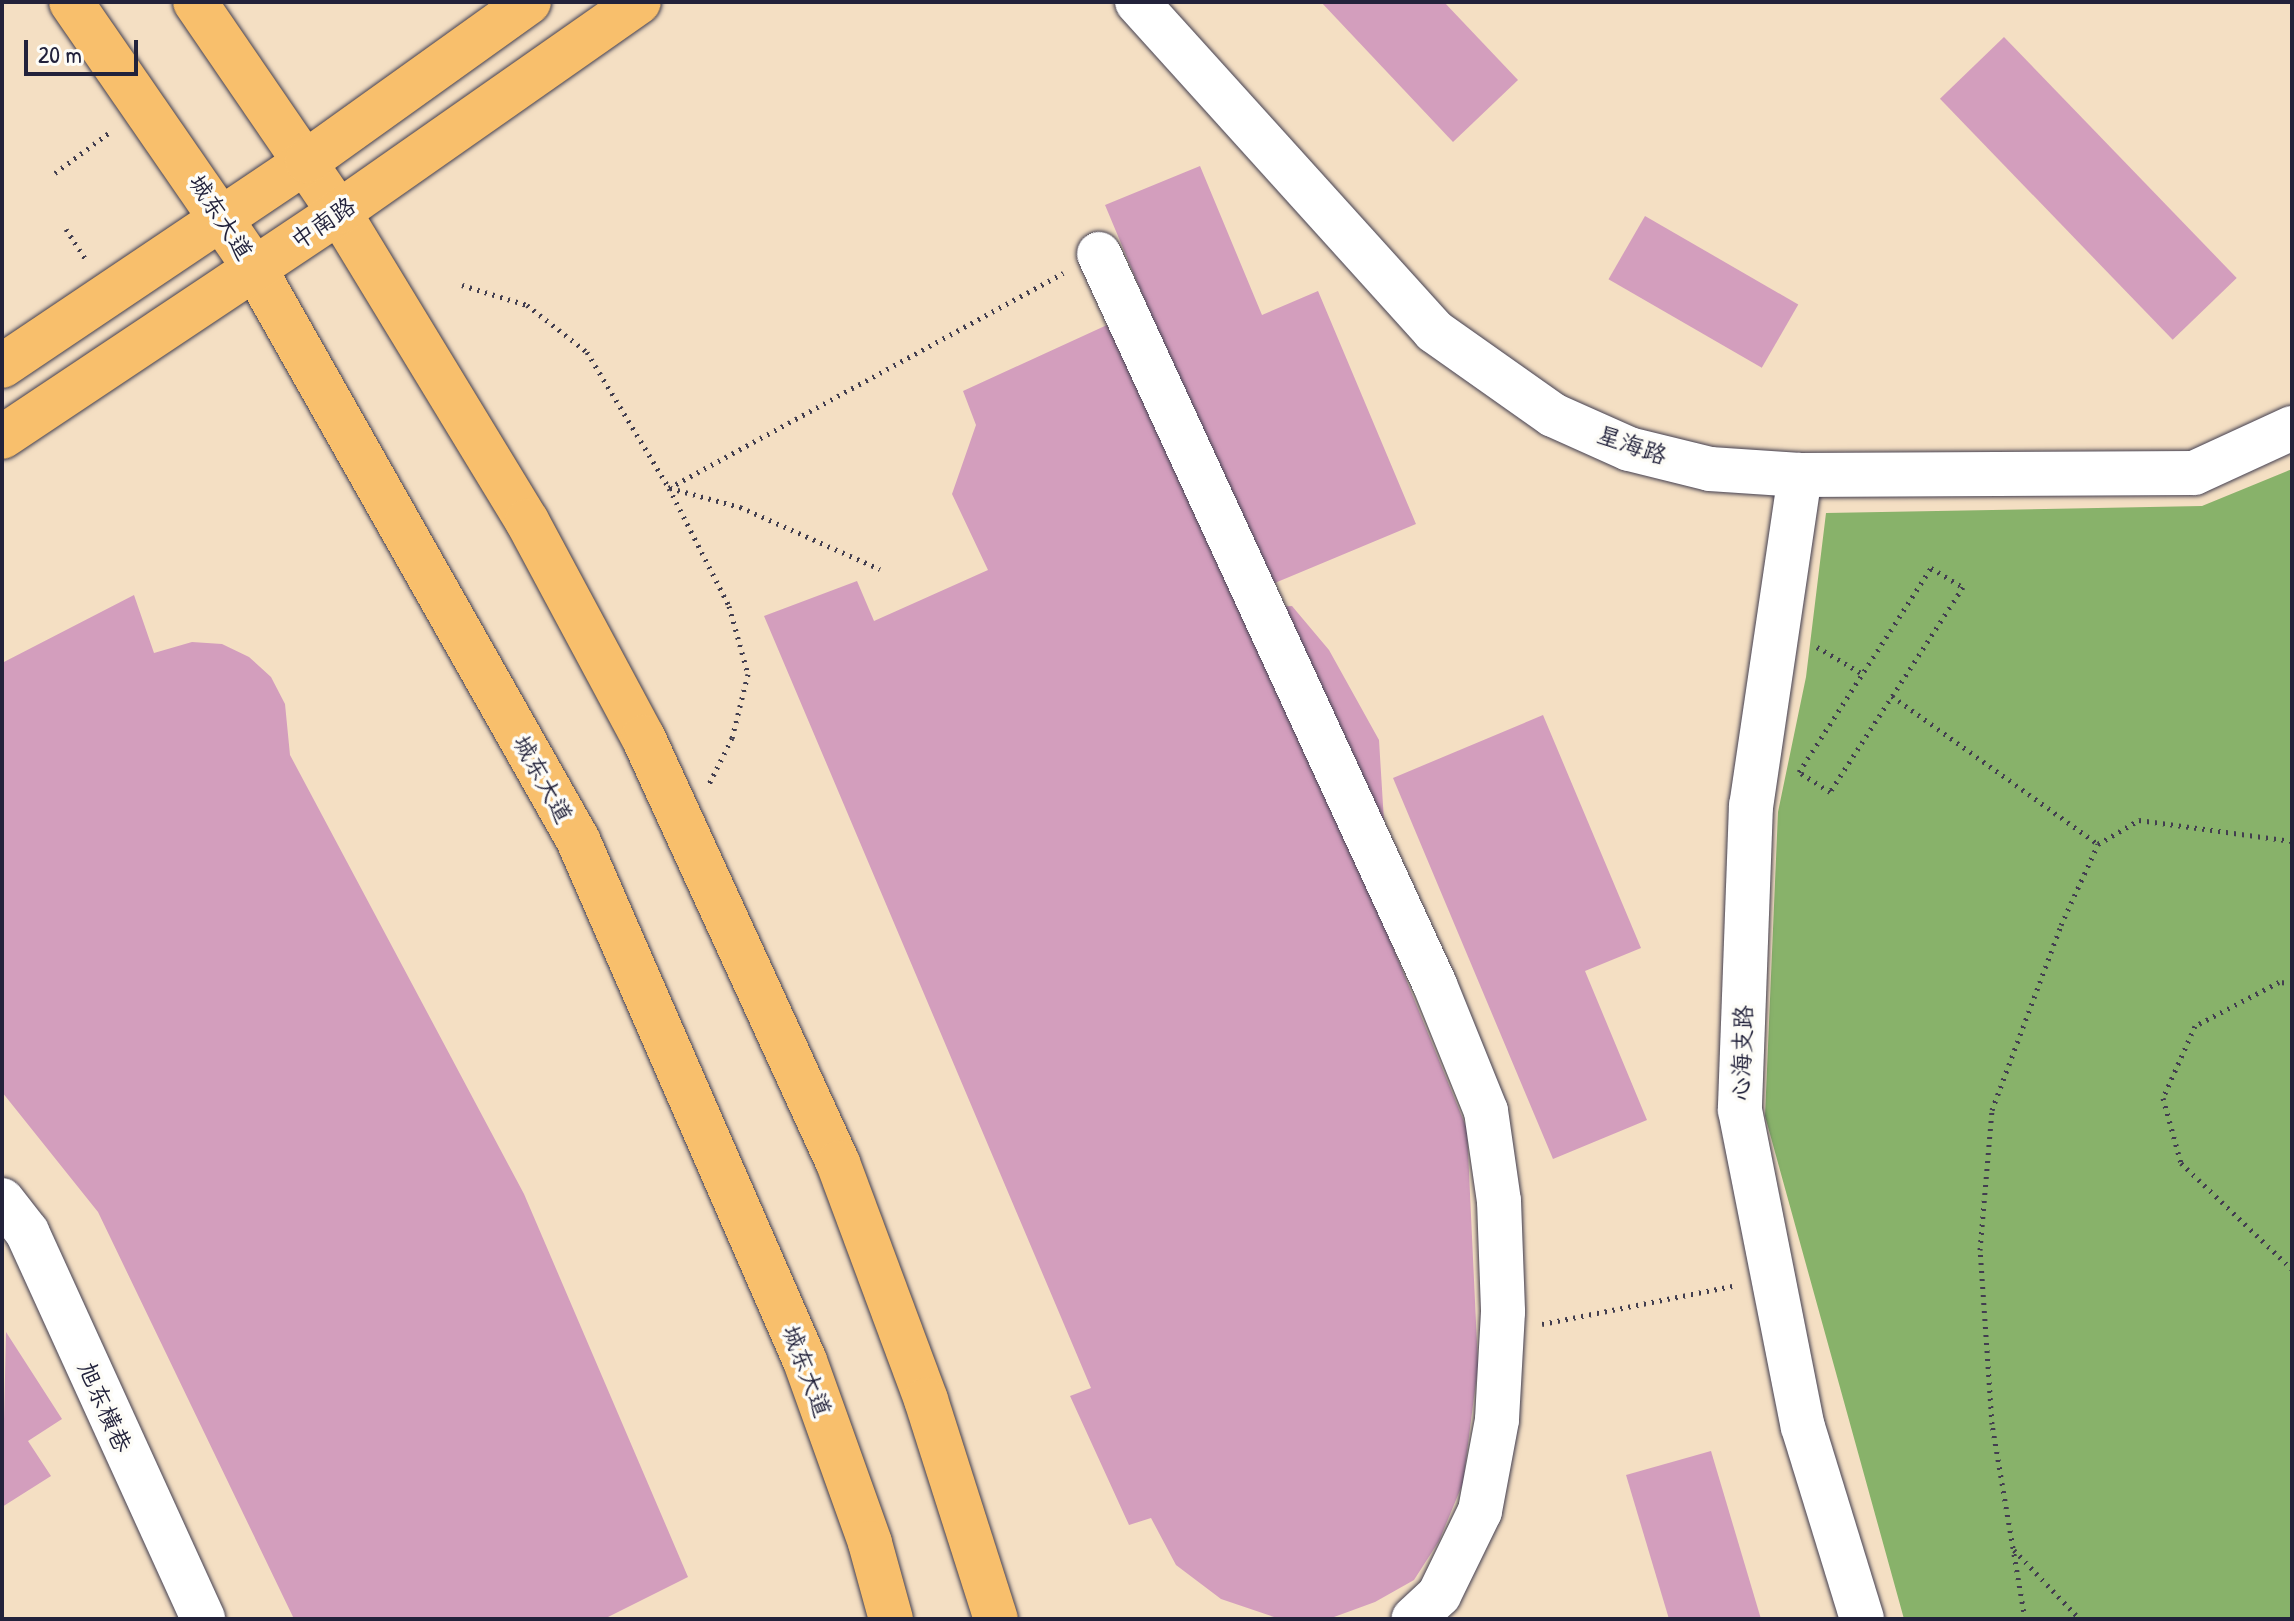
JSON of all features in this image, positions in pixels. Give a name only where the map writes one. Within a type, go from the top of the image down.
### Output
[{"type":"main road","name":"城东大道","points":[[71,2],[146,105],[255,269],[578,840],[805,1361],[870,1543],[891,1619]]},
{"type":"main road","points":[[195,2],[307,161],[339,212],[527,521],[643,737],[838,1163],[926,1400],[996,1619]]},
{"type":"main road","points":[[2,366],[307,161],[529,2]]},
{"type":"main road","name":"中南路","points":[[2,437],[339,212],[639,2]]},
{"type":"street","name":"星海路","points":[[1137,2],[1434,331],[1553,415],[1629,449],[1710,469],[1800,475],[2194,473],[2292,428]]},
{"type":"street","points":[[1099,254],[1435,985],[1486,1111],[1499,1201],[1502,1331],[1497,1420],[1480,1511],[1439,1595],[1413,1619]]},
{"type":"street","name":"心海支路","points":[[1800,475],[1781,625],[1751,805],[1740,1110],[1803,1427],[1862,1619]]},
{"type":"street","name":"旭东横巷","points":[[2,1200],[27,1232],[203,1619]]},
{"type":"path","points":[[55,173],[146,105]]},
{"type":"path","points":[[669,488],[1099,254]]},
{"type":"path","points":[[462,285],[527,305],[587,352],[669,488],[729,606],[748,674],[732,738],[686,832]]},
{"type":"path","points":[[669,488],[740,507],[880,569]]},
{"type":"path","points":[[1931,568],[1963,587],[1830,792],[1799,772],[1861,673],[1931,568]]},
{"type":"path","points":[[1781,625],[1861,673]]},
{"type":"path","points":[[1892,696],[2098,844]]},
{"type":"path","points":[[2025,1619],[1992,1424],[1980,1250],[1992,1110],[2061,925],[2098,844],[2139,820],[2292,841]]},
{"type":"path","points":[[2292,983],[2279,982],[2195,1026],[2163,1098],[2181,1163],[2292,1269]]},
{"type":"path","points":[[1502,1331],[1773,1278]]},
{"type":"path","points":[[2013,1549],[2080,1619]]},
{"type":"green space","points":[[2292,469],[2292,1619],[1904,1619],[1765,1116],[1778,812],[1806,677],[1826,513],[2202,506]]},
{"type":"building","points":[[1321,2],[1444,2],[1518,80],[1453,142]]},
{"type":"building","points":[[2004,37],[2237,278],[2173,340],[1940,99]]},
{"type":"building","points":[[1200,166],[1262,315],[1318,291],[1416,524],[1265,587],[1105,205]]},
{"type":"building","points":[[1645,216],[1798,305],[1762,368],[1608,279]]},
{"type":"building","points":[[1107,325],[1245,609],[1292,606],[1329,650],[1379,740],[1386,854],[1370,891],[1467,1129],[1478,1366],[1463,1483],[1439,1541],[1414,1580],[1375,1602],[1334,1617],[1274,1617],[1221,1599],[1176,1565],[1151,1518],[1129,1525],[1070,1396],[1091,1388],[764,616],[857,581],[874,621],[988,570],[952,494],[976,425],[963,391]]},
{"type":"building","points":[[134,595],[154,653],[192,642],[222,644],[249,657],[271,677],[285,704],[290,755],[524,1194],[688,1577],[604,1619],[294,1619],[98,1212],[2,1092],[2,663]]},
{"type":"building","points":[[1543,715],[1641,948],[1585,971],[1647,1120],[1553,1159],[1393,778]]},
{"type":"building","points":[[6,1332],[62,1419],[28,1441],[51,1476],[2,1507]]},
{"type":"building","points":[[1711,1451],[1761,1619],[1669,1619],[1626,1475]]}]
